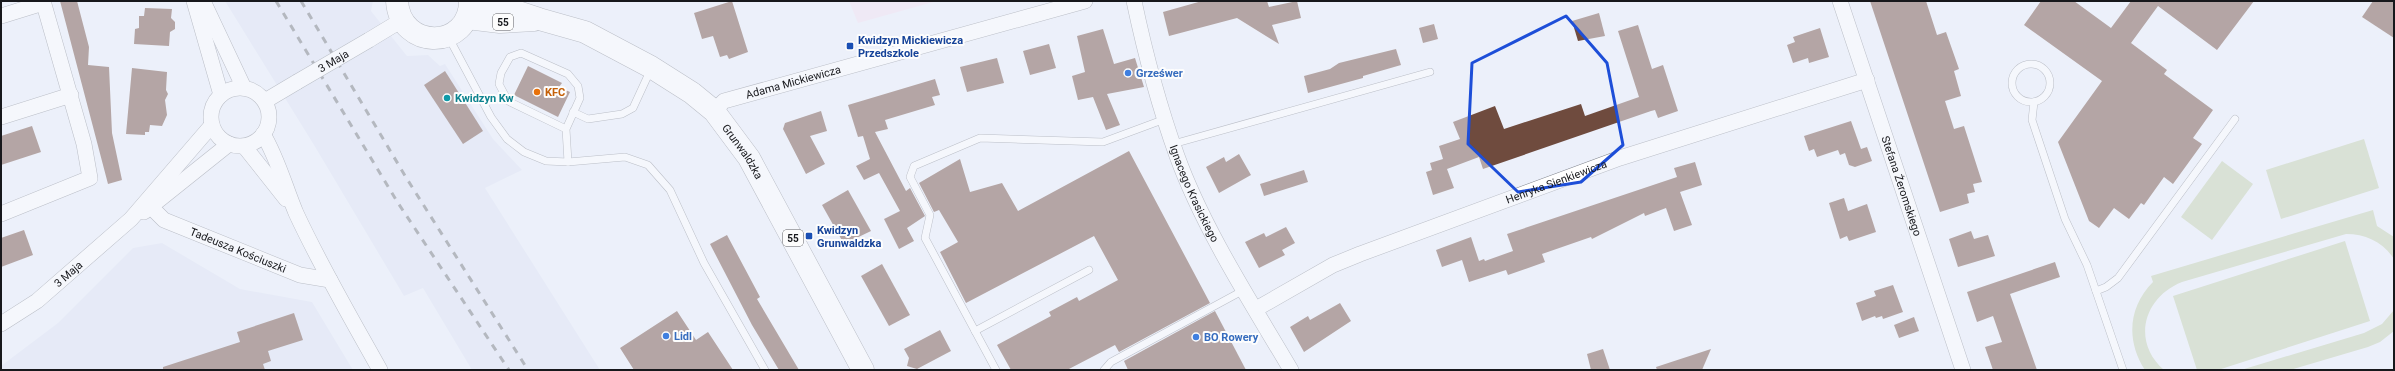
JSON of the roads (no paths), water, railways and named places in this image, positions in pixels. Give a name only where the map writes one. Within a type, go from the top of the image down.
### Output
[{"type":"main road","name":"Grunwaldzka","points":[[485,1],[504,6],[539,20],[585,32],[651,67],[692,92],[714,111],[749,158],[863,370]]},
{"type":"main road","name":"Grunwaldzka","points":[[468,9],[500,22],[539,20]]},
{"type":"main road","points":[[399,11],[412,32],[426,38],[448,36],[459,28],[468,9]]},
{"type":"street","points":[[194,1],[221,95]]},
{"type":"street","points":[[203,1],[244,88]]},
{"type":"street","name":"Adama Mickiewicza","points":[[714,111],[724,101],[1085,1]]},
{"type":"street","name":"Ignacego Krasickiego","points":[[1134,1],[1173,144],[1204,216],[1291,370]]},
{"type":"street","name":"Stefana Żeromskiego","points":[[1840,1],[1963,370]]},
{"type":"street","points":[[1,16],[43,2],[71,95],[84,144],[90,178],[1,214]]},
{"type":"street","name":"3 Maja","points":[[265,101],[369,40],[399,11]]},
{"type":"street","name":"Henryka Sienkiewicza","points":[[1256,310],[1333,265],[1360,254],[1620,158],[1867,80]]},
{"type":"street","points":[[236,88],[244,88],[256,92],[265,101],[269,118],[263,134],[255,142],[244,146],[229,144],[216,133],[212,125],[212,109],[221,95],[236,88]]},
{"type":"street","points":[[1,117],[71,95]]},
{"type":"street","name":"3 Maja","points":[[1,324],[37,301],[131,220],[212,125]]},
{"type":"street","points":[[263,134],[274,154],[296,213],[330,280],[380,370]]},
{"type":"street","name":"3 Maja","points":[[131,220],[152,208],[229,144]]},
{"type":"street","points":[[244,146],[296,213]]},
{"type":"street","name":"Tadeusza Kościuszki","points":[[152,208],[164,220],[171,223],[300,275],[330,280]]},
{"type":"lane","points":[[448,36],[455,52],[491,117],[507,139],[524,152],[546,161],[568,162],[625,156],[648,165],[670,190],[704,263],[765,370]]},
{"type":"lane","points":[[566,129],[508,101],[499,84],[501,72],[510,57],[521,53],[568,74],[578,86],[580,98],[566,129],[568,162]]},
{"type":"lane","points":[[2028,65],[2034,65],[2045,71],[2050,83],[2046,96],[2034,102],[2021,99],[2013,89],[2014,76],[2022,67],[2028,65]]},
{"type":"lane","points":[[573,112],[588,119],[622,114],[633,108],[651,67]]},
{"type":"lane","points":[[1173,144],[1430,72]]},
{"type":"lane","points":[[2034,102],[2032,120],[2068,225],[2078,243],[2123,370]]},
{"type":"lane","points":[[996,370],[925,238],[930,215],[910,177],[914,166],[980,138],[1103,142],[1165,118]]},
{"type":"lane","points":[[2096,291],[2106,287],[2118,278],[2235,119]]},
{"type":"lane","points":[[976,331],[1089,270]]},
{"type":"lane","points":[[1104,370],[1111,362],[1245,289]]},
{"type":"railway","points":[[276,1],[398,203],[509,370]]},
{"type":"railway","points":[[301,1],[407,179],[528,370]]},
{"type":"place","name":"Kwidzyn Mickiewicza Przedszkole","points":[[850,46]]},
{"type":"place","name":"Grześwer","points":[[1128,73]]},
{"type":"place","name":"KFC","points":[[537,92]]},
{"type":"place","name":"Kwidzyn Kw","points":[[447,98]]},
{"type":"place","name":"Kwidzyn Grunwaldzka","points":[[809,236]]},
{"type":"place","name":"Lidl","points":[[666,336]]},
{"type":"place","name":"BO Rowery","points":[[1196,337]]}]
